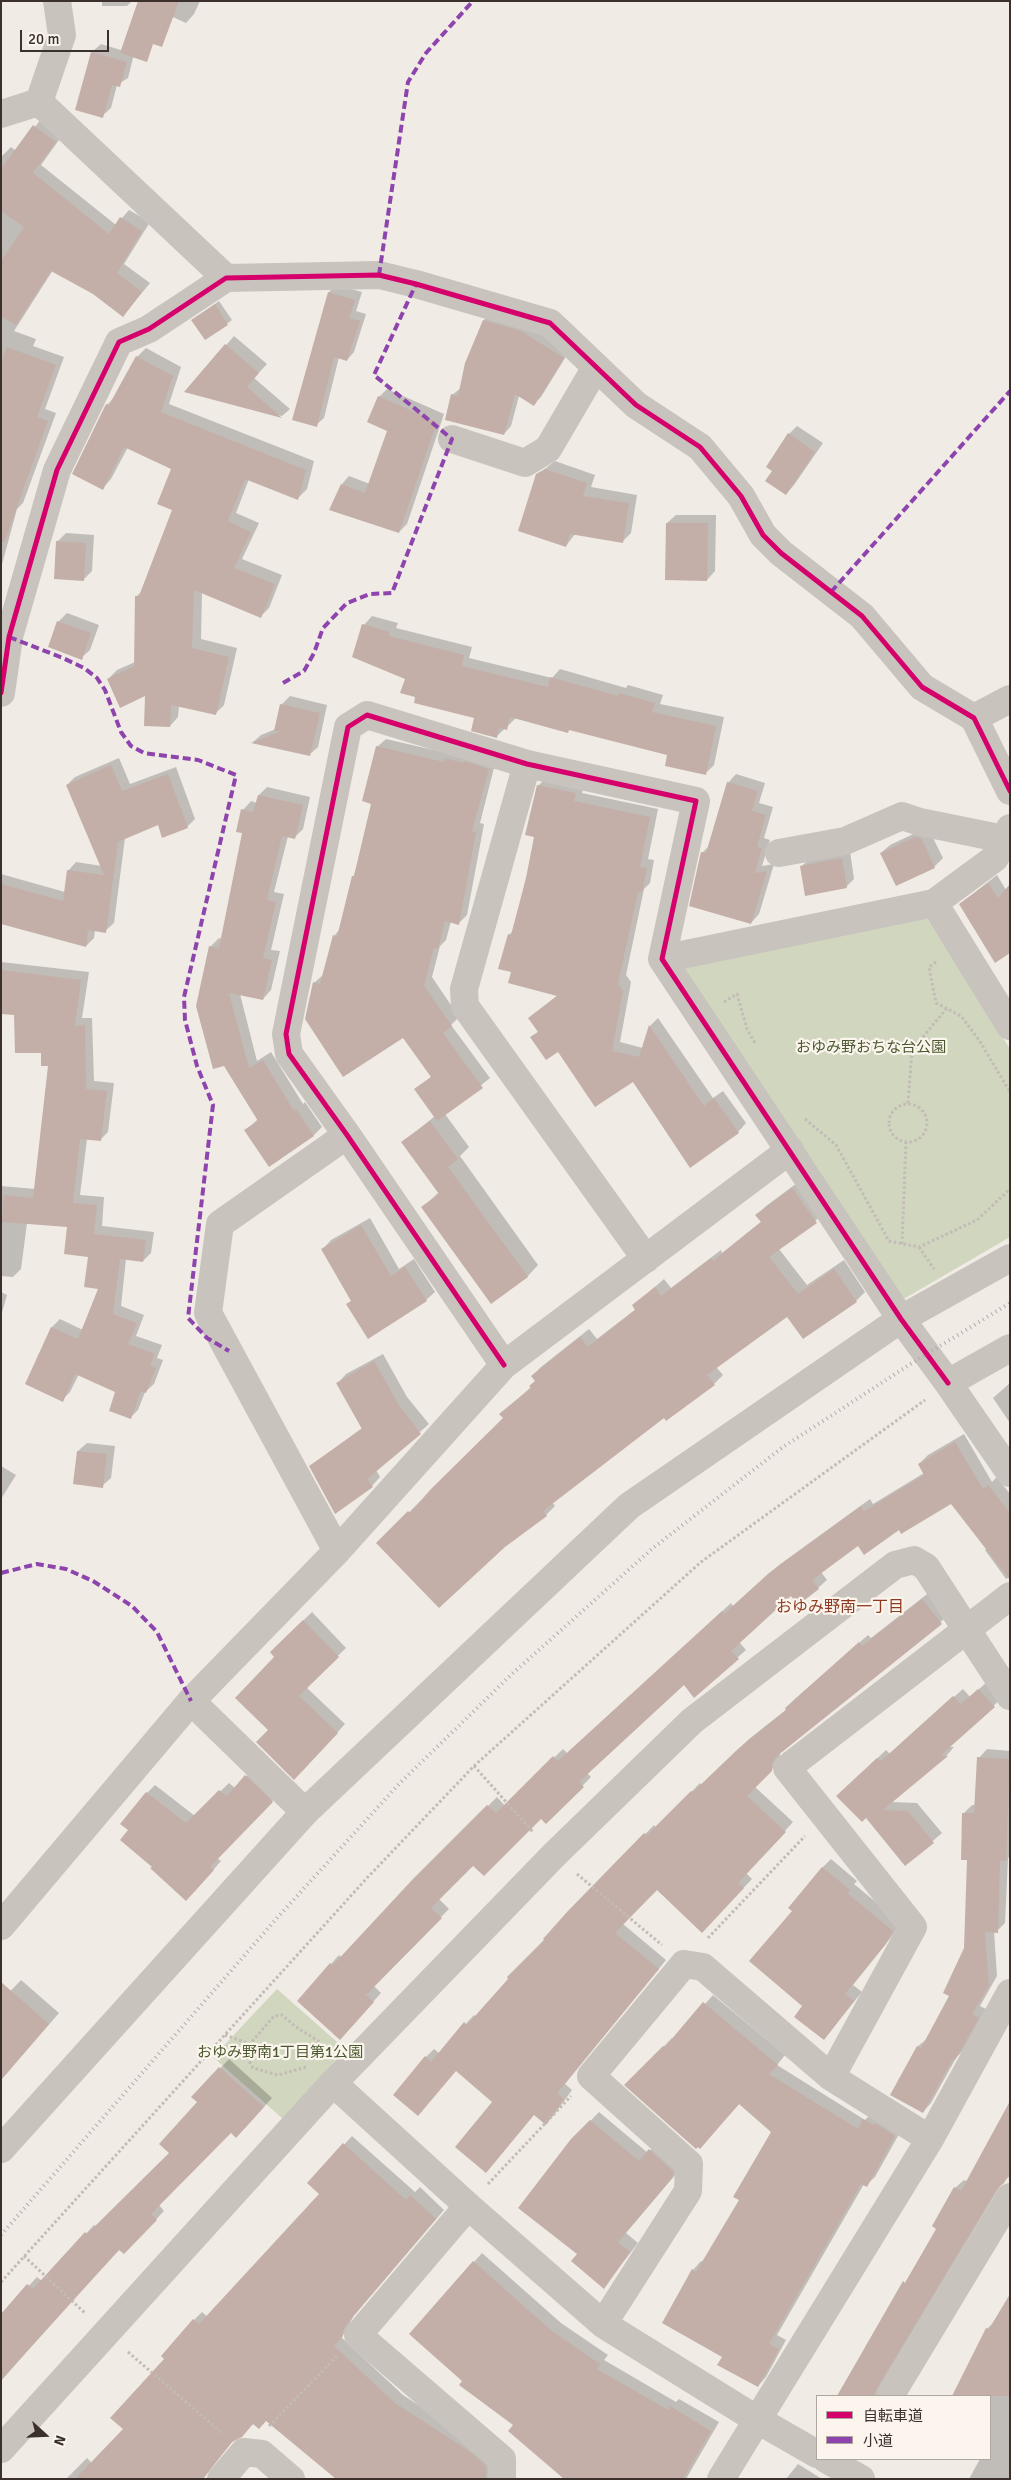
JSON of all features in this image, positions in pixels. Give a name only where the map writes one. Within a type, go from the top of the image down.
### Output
[{"type":"street","points":[[39,102],[62,35],[58,1]]},
{"type":"street","points":[[1,114],[39,102]]},
{"type":"street","points":[[39,102],[226,278]]},
{"type":"street","points":[[1,693],[9,638],[57,470],[119,342],[148,330],[226,278],[379,275],[550,323],[636,405],[700,447],[741,496],[762,535],[781,553],[862,616],[922,687],[974,718],[1010,791]]},
{"type":"street","points":[[452,439],[525,463],[548,449],[596,367]]},
{"type":"street","points":[[974,718],[1010,698]]},
{"type":"street","points":[[504,1365],[347,1135],[289,1054],[286,1034],[348,727],[367,715],[527,764],[696,801],[662,959],[901,1319],[1010,1473]]},
{"type":"street","points":[[527,764],[464,989],[465,1006],[646,1259]]},
{"type":"street","points":[[662,959],[934,903],[995,858],[1007,834],[920,822],[902,816],[845,842],[779,853]]},
{"type":"street","points":[[934,903],[1008,1020]]},
{"type":"street","points":[[337,1551],[208,1313],[220,1224],[347,1135]]},
{"type":"street","points":[[1,1926],[191,1701],[337,1551],[504,1365],[790,1150]]},
{"type":"street","points":[[1,2149],[304,1812],[629,1506],[901,1319],[1010,1258]]},
{"type":"street","points":[[948,1383],[1010,1348]]},
{"type":"street","points":[[1,2449],[340,2075],[554,1855],[692,1721],[895,1565],[914,1560],[926,1567],[1010,1696]]},
{"type":"street","points":[[831,2077],[913,1927],[787,1768],[966,1628],[1010,1596]]},
{"type":"street","points":[[191,1701],[304,1812]]},
{"type":"street","points":[[603,2324],[688,2191],[689,2164],[591,2076],[684,1964],[703,1967],[831,2077],[930,2139]]},
{"type":"street","points":[[721,2479],[930,2139],[1010,1993]]},
{"type":"street","points":[[340,2075],[468,2206],[603,2324],[756,2420],[816,2453]]},
{"type":"street","points":[[891,2395],[1010,2197]]},
{"type":"street","points":[[468,2206],[358,2334],[502,2459],[502,2479]]},
{"type":"street","points":[[221,2479],[244,2452],[262,2454],[291,2479]]},
{"type":"path","points":[[959,944],[929,967],[936,1003],[961,1016],[979,1040],[1010,1092]]},
{"type":"path","points":[[699,1016],[737,994],[748,1030],[757,1045]]},
{"type":"path","points":[[908,1103],[912,1050],[947,1008]]},
{"type":"path","points":[[908,1103],[922,1109],[927,1122],[921,1137],[906,1142],[898,1140],[892,1132],[889,1123],[892,1113],[898,1106],[908,1103]]},
{"type":"path","points":[[800,1113],[836,1145],[889,1241],[919,1247],[977,1220],[1010,1189]]},
{"type":"path","points":[[902,1244],[906,1142]]},
{"type":"path","points":[[1,2282],[367,1878],[474,1766],[701,1562],[948,1383]]},
{"type":"path","points":[[474,1766],[554,1855],[684,1964],[824,1815]]},
{"type":"path","points":[[310,2063],[305,2068],[278,2075],[253,2068],[246,2055],[250,2044],[274,2016],[282,2015],[296,2027],[320,2042],[321,2052],[340,2075]]},
{"type":"path","points":[[225,2035],[250,2044]]},
{"type":"path","points":[[316,2058],[321,2052]]},
{"type":"path","points":[[468,2206],[591,2076]]},
{"type":"path","points":[[24,2256],[106,2333],[244,2452],[358,2334]]},
{"type":"green space","name":"おゆみ野おちな台公園","points":[[926,917],[1010,1049],[1010,1237],[902,1300],[676,967]]},
{"type":"green space","name":"おゆみ野南1丁目第1公園","points":[[277,1989],[345,2049],[283,2119],[213,2057]]},
{"type":"building","points":[[138,1],[179,1],[162,47],[153,44],[147,62],[120,53]]},
{"type":"building","points":[[91,52],[127,62],[120,87],[112,85],[103,118],[75,110]]},
{"type":"building","points":[[33,125],[56,142],[33,173],[109,234],[120,217],[142,231],[117,273],[142,292],[123,317],[93,294],[51,271],[16,325],[1,316],[1,261],[24,227],[1,211],[1,169]]},
{"type":"building","points":[[328,292],[355,300],[349,318],[360,321],[347,361],[334,357],[317,427],[292,420]]},
{"type":"building","points":[[215,304],[228,325],[205,340],[191,320]]},
{"type":"building","points":[[483,320],[521,331],[564,358],[534,406],[515,394],[504,435],[445,420],[451,394],[458,396],[465,363]]},
{"type":"building","points":[[225,344],[259,373],[247,387],[282,418],[184,392]]},
{"type":"building","points":[[7,347],[56,365],[37,417],[48,421],[4,543],[1,542],[1,362]]},
{"type":"building","points":[[136,356],[173,376],[161,412],[306,470],[298,500],[245,479],[228,521],[251,532],[234,568],[275,584],[261,618],[194,590],[192,648],[229,657],[216,715],[171,705],[170,727],[144,726],[145,696],[120,708],[107,679],[134,666],[135,596],[139,596],[172,510],[157,504],[171,469],[124,447],[103,490],[72,474],[106,404],[109,405]]},
{"type":"building","points":[[378,396],[437,422],[399,533],[329,510],[341,484],[365,493],[387,431],[367,422]]},
{"type":"building","points":[[788,433],[815,452],[786,495],[765,481],[772,471],[766,467]]},
{"type":"building","points":[[545,469],[587,483],[583,496],[629,503],[623,543],[570,534],[566,547],[518,531],[536,474]]},
{"type":"building","points":[[666,523],[708,523],[707,581],[665,580]]},
{"type":"building","points":[[56,541],[86,543],[84,581],[54,579]]},
{"type":"building","points":[[57,621],[91,633],[82,660],[48,647]]},
{"type":"building","points":[[362,624],[390,632],[389,636],[464,655],[462,666],[548,687],[550,677],[618,696],[619,693],[655,703],[652,712],[716,726],[706,775],[665,766],[667,755],[569,730],[568,733],[510,717],[507,730],[499,728],[497,738],[471,731],[474,718],[414,703],[415,697],[400,693],[405,679],[352,657]]},
{"type":"building","points":[[280,704],[320,713],[310,756],[251,743],[281,731],[274,731]]},
{"type":"building","points":[[376,746],[444,762],[445,758],[463,763],[464,761],[489,769],[472,831],[476,832],[459,925],[445,921],[438,949],[434,948],[424,986],[452,1026],[443,1033],[483,1088],[437,1121],[414,1089],[431,1077],[403,1038],[343,1077],[305,1019],[313,982],[320,984],[333,935],[337,937],[352,876],[354,876],[371,804],[362,801]]},
{"type":"building","points":[[111,765],[122,791],[168,774],[188,828],[162,838],[158,825],[118,842],[106,933],[88,930],[86,947],[1,924],[1,884],[63,901],[67,870],[104,875],[66,785]]},
{"type":"building","points":[[727,782],[758,791],[752,811],[766,815],[757,847],[762,848],[755,873],[767,871],[751,924],[689,906],[701,852],[706,853]]},
{"type":"building","points":[[537,785],[576,793],[574,801],[650,817],[640,867],[647,868],[642,892],[638,892],[618,984],[623,991],[612,1051],[639,1057],[649,1025],[704,1106],[714,1098],[739,1133],[690,1168],[633,1082],[595,1107],[558,1052],[546,1060],[530,1037],[538,1032],[528,1018],[557,996],[508,983],[511,972],[498,969],[508,934],[511,935],[526,878],[534,837],[525,835]]},
{"type":"building","points":[[258,795],[303,805],[295,839],[282,836],[267,900],[276,902],[263,958],[272,960],[263,1000],[229,993],[249,1068],[263,1060],[294,1111],[296,1109],[314,1136],[269,1167],[244,1130],[258,1121],[224,1066],[213,1069],[196,1006],[209,946],[219,948],[242,833],[236,832],[241,809],[253,812]]},
{"type":"building","points":[[915,837],[921,838],[935,868],[896,886],[880,853]]},
{"type":"building","points":[[842,858],[847,888],[805,896],[800,866]]},
{"type":"building","points":[[988,883],[998,898],[1010,884],[1010,953],[995,963],[959,904]]},
{"type":"building","points":[[1,970],[81,980],[75,1026],[85,1025],[86,1089],[107,1091],[101,1141],[80,1139],[73,1203],[97,1205],[94,1234],[146,1240],[143,1262],[120,1259],[113,1314],[137,1323],[128,1344],[155,1354],[150,1366],[156,1368],[146,1393],[141,1391],[131,1419],[109,1411],[115,1392],[75,1374],[63,1402],[25,1384],[51,1327],[78,1339],[98,1289],[84,1287],[88,1257],[64,1254],[67,1227],[2,1222],[4,1195],[33,1198],[48,1066],[41,1066],[41,1053],[15,1053],[14,1015],[1,1014]]},
{"type":"building","points":[[430,1121],[458,1159],[448,1167],[528,1277],[491,1304],[421,1207],[439,1194],[401,1142]]},
{"type":"building","points":[[792,1188],[817,1223],[769,1257],[798,1294],[834,1269],[857,1302],[803,1339],[787,1317],[707,1375],[715,1385],[666,1421],[664,1418],[543,1511],[547,1516],[505,1547],[439,1608],[376,1543],[408,1511],[410,1513],[431,1489],[503,1418],[499,1414],[531,1388],[529,1386],[535,1381],[531,1376],[580,1337],[588,1347],[635,1310],[632,1305],[655,1287],[661,1296],[711,1258],[713,1261],[761,1222],[755,1215]]},
{"type":"building","points":[[361,1225],[391,1276],[405,1267],[427,1301],[368,1339],[346,1304],[351,1301],[321,1249]]},
{"type":"building","points":[[374,1361],[399,1405],[421,1434],[367,1479],[373,1487],[335,1514],[309,1466],[362,1429],[336,1383]]},
{"type":"building","points":[[955,1442],[983,1489],[988,1485],[1010,1513],[1010,1580],[951,1504],[901,1534],[899,1530],[864,1555],[858,1546],[812,1580],[819,1589],[798,1605],[791,1596],[731,1651],[739,1659],[694,1698],[684,1685],[579,1782],[584,1787],[546,1824],[541,1819],[484,1876],[473,1866],[431,1908],[442,1918],[366,1995],[374,2002],[340,2040],[297,2001],[330,1963],[333,1965],[413,1879],[487,1805],[496,1813],[553,1756],[558,1761],[722,1611],[724,1614],[769,1573],[861,1506],[864,1511],[924,1475],[918,1464]]},
{"type":"building","points":[[77,1451],[107,1454],[103,1488],[73,1484]]},
{"type":"building","points":[[922,1599],[942,1624],[777,1756],[772,1763],[772,1771],[747,1796],[786,1832],[738,1883],[744,1888],[702,1933],[657,1890],[615,1933],[659,1969],[557,2093],[564,2099],[546,2125],[534,2115],[486,2173],[455,2147],[492,2102],[456,2071],[418,2116],[393,2095],[425,2056],[431,2062],[464,2022],[467,2025],[508,1979],[507,1977],[644,1833],[647,1835],[691,1791],[693,1792],[739,1748],[786,1710],[785,1708],[859,1642],[862,1646]]},
{"type":"building","points":[[303,1620],[339,1657],[299,1696],[338,1733],[294,1780],[256,1742],[268,1730],[235,1698],[274,1657],[270,1652]]},
{"type":"building","points":[[978,1689],[995,1707],[941,1755],[948,1756],[883,1810],[908,1811],[934,1843],[905,1866],[866,1818],[862,1822],[836,1796],[877,1758],[881,1761],[953,1696],[961,1704]]},
{"type":"building","points":[[977,1757],[1010,1759],[1006,1861],[1000,1861],[998,1933],[985,1932],[989,1986],[972,2014],[979,2018],[955,2060],[953,2059],[923,2113],[890,2095],[917,2046],[921,2048],[949,1996],[943,1993],[964,1948],[967,1860],[961,1860],[962,1813],[974,1813]]},
{"type":"building","points":[[245,1775],[273,1802],[210,1867],[214,1870],[186,1901],[150,1868],[152,1867],[120,1840],[128,1830],[120,1824],[146,1792],[186,1823],[219,1790],[227,1796]]},
{"type":"building","points":[[822,1867],[850,1890],[847,1893],[893,1931],[885,1945],[845,1994],[854,2001],[824,2040],[794,2017],[802,2006],[749,1961],[792,1911],[788,1908]]},
{"type":"building","points":[[1,1982],[49,2024],[1,2080]]},
{"type":"building","points":[[703,2002],[778,2065],[769,2074],[858,2129],[863,2119],[874,2125],[875,2123],[895,2136],[867,2187],[861,2184],[769,2344],[779,2349],[758,2387],[717,2365],[722,2357],[662,2323],[692,2269],[696,2272],[739,2200],[733,2197],[771,2132],[739,2104],[700,2149],[698,2147],[696,2149],[624,2085],[663,2046],[665,2047]]},
{"type":"building","points":[[219,2067],[264,2107],[236,2138],[231,2133],[151,2214],[157,2220],[124,2254],[119,2250],[1,2380],[1,2314],[27,2284],[33,2289],[85,2232],[87,2234],[169,2153],[159,2144],[197,2102],[191,2097]]},
{"type":"building","points":[[1010,2101],[1010,2172],[1004,2183],[997,2189],[874,2395],[838,2395],[903,2281],[905,2283],[936,2229],[932,2226],[954,2187],[961,2191]]},
{"type":"building","points":[[590,2120],[639,2161],[649,2149],[673,2171],[673,2177],[618,2242],[630,2252],[604,2289],[571,2261],[577,2254],[518,2208],[571,2139]]},
{"type":"building","points":[[343,2143],[406,2200],[410,2195],[436,2219],[346,2325],[342,2333],[343,2336],[334,2346],[395,2403],[469,2451],[486,2466],[486,2479],[336,2479],[266,2421],[259,2429],[253,2424],[242,2437],[232,2442],[203,2479],[75,2479],[123,2429],[110,2418],[164,2359],[161,2356],[193,2319],[199,2324],[319,2194],[307,2183]]},
{"type":"building","points":[[473,2261],[552,2331],[600,2364],[597,2369],[668,2410],[670,2406],[711,2431],[683,2479],[564,2479],[508,2431],[513,2425],[459,2385],[462,2381],[409,2334]]},
{"type":"building","points":[[1010,2294],[1010,2396],[952,2395],[986,2328],[989,2329]]},
{"type":"railway","points":[[1,2235],[277,1918],[399,1784],[512,1674],[653,1548],[783,1447],[909,1365],[1010,1303]]},
{"type":"marked path","points":[[379,275],[408,82],[426,53],[473,1]]},
{"type":"marked path","points":[[283,683],[304,671],[314,653],[323,628],[347,603],[370,594],[392,593],[452,439],[374,375],[416,284]]},
{"type":"marked path","points":[[831,592],[1010,391]]},
{"type":"marked path","points":[[9,637],[63,658],[84,668],[97,678],[105,690],[121,732],[131,746],[144,753],[198,760],[236,775],[184,997],[185,1020],[197,1066],[213,1105],[188,1318],[207,1338],[229,1351]]},
{"type":"marked path","points":[[1,1573],[37,1564],[66,1569],[93,1581],[132,1606],[157,1632],[191,1701]]},
{"type":"cycle path","points":[[1,693],[9,637],[57,470],[119,342],[149,329],[226,278],[379,275],[550,323],[636,405],[700,447],[741,496],[763,535],[781,553],[862,616],[922,687],[974,718],[1010,791]]},
{"type":"cycle path","points":[[504,1365],[347,1135],[289,1054],[286,1034],[348,727],[367,715],[527,764],[696,801],[662,959],[901,1319],[948,1383]]},
{"type":"district","name":"おゆみ野南一丁目","points":[[840,1608]]}]
